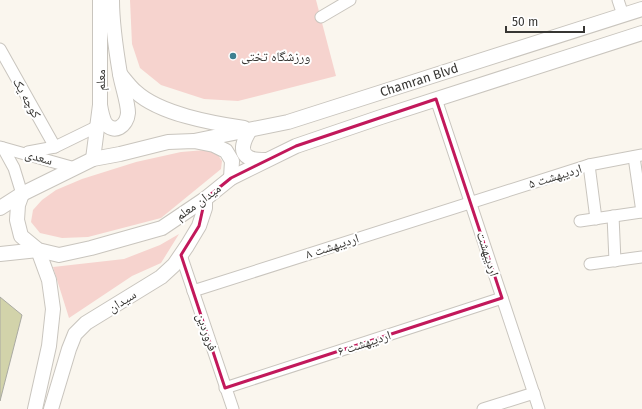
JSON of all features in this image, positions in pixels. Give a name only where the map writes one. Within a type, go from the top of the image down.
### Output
[{"type":"main road","name":"معلم","points":[[93,159],[100,105],[100,0]]},
{"type":"main road","name":"معلم","points":[[100,105],[102,116],[113,129],[119,128],[126,122],[128,113],[120,74],[112,14],[112,0]]},
{"type":"main road","name":"Chamran Blvd","points":[[194,141],[288,122],[642,9]]},
{"type":"main road","name":"Chamran Blvd","points":[[231,178],[296,146],[436,99],[642,33]]},
{"type":"main road","points":[[120,74],[137,93],[160,108],[213,123],[252,130]]},
{"type":"main road","points":[[252,130],[246,137],[243,145],[244,153],[249,158],[266,160]]},
{"type":"main road","name":"میدان معلم","points":[[194,141],[214,145],[226,151],[232,161],[231,178],[205,199],[162,228],[91,248],[59,255],[38,250],[21,236],[17,220],[18,205],[22,194],[93,159],[168,142],[194,141]]},
{"type":"main road","points":[[0,208],[22,194]]},
{"type":"main road","name":"سیدان","points":[[51,409],[68,349],[75,334],[86,323],[161,277],[174,265],[199,226],[205,208],[205,199]]},
{"type":"main road","points":[[0,254],[38,250],[49,280],[53,310],[49,346],[34,409]]},
{"type":"main road","points":[[49,346],[68,349]]},
{"type":"street","points":[[321,17],[350,0]]},
{"type":"street","points":[[618,0],[623,15]]},
{"type":"street","name":"کوچه یک","points":[[0,50],[54,147]]},
{"type":"street","name":"اردیبهشت","points":[[436,99],[539,409]]},
{"type":"street","points":[[25,153],[54,147],[98,126]]},
{"type":"street","name":"سعدی","points":[[1,147],[75,168]]},
{"type":"street","name":"سعدی","points":[[1,147],[14,168],[22,194]]},
{"type":"street","points":[[580,221],[642,212],[638,156]]},
{"type":"street","name":"اردیبهشت ۵","points":[[470,202],[588,165],[638,156]]},
{"type":"street","points":[[588,165],[596,219]]},
{"type":"street","name":"اردیبهشت ۸","points":[[193,290],[470,202]]},
{"type":"street","points":[[614,216],[615,260]]},
{"type":"street","name":"فروردین","points":[[181,255],[233,409]]},
{"type":"street","points":[[590,264],[642,257]]},
{"type":"street","name":"اردیبهشت ۶","points":[[225,388],[502,298]]},
{"type":"street","points":[[483,409],[534,393]]},
{"type":"highlighted area","points":[[436,99],[502,298],[225,388],[181,255],[199,226],[205,199],[231,178],[296,146]]},
{"type":"shaded area","name":"ورزشگاه تختی","points":[[130,0],[316,0],[336,76],[238,101],[204,99],[161,85],[140,68],[132,44]]},
{"type":"shaded area","points":[[205,150],[216,152],[222,161],[221,169],[161,218],[88,237],[62,238],[40,233],[31,222],[33,210],[42,200],[56,190],[82,179],[136,162],[181,152]]},
{"type":"shaded area","points":[[179,234],[161,263],[132,276],[69,318],[53,267],[124,259],[160,245]]},
{"type":"building","points":[[0,297],[22,315],[0,401]]},
{"type":"place","name":"ورزشگاه تختی","points":[[233,56]]}]
